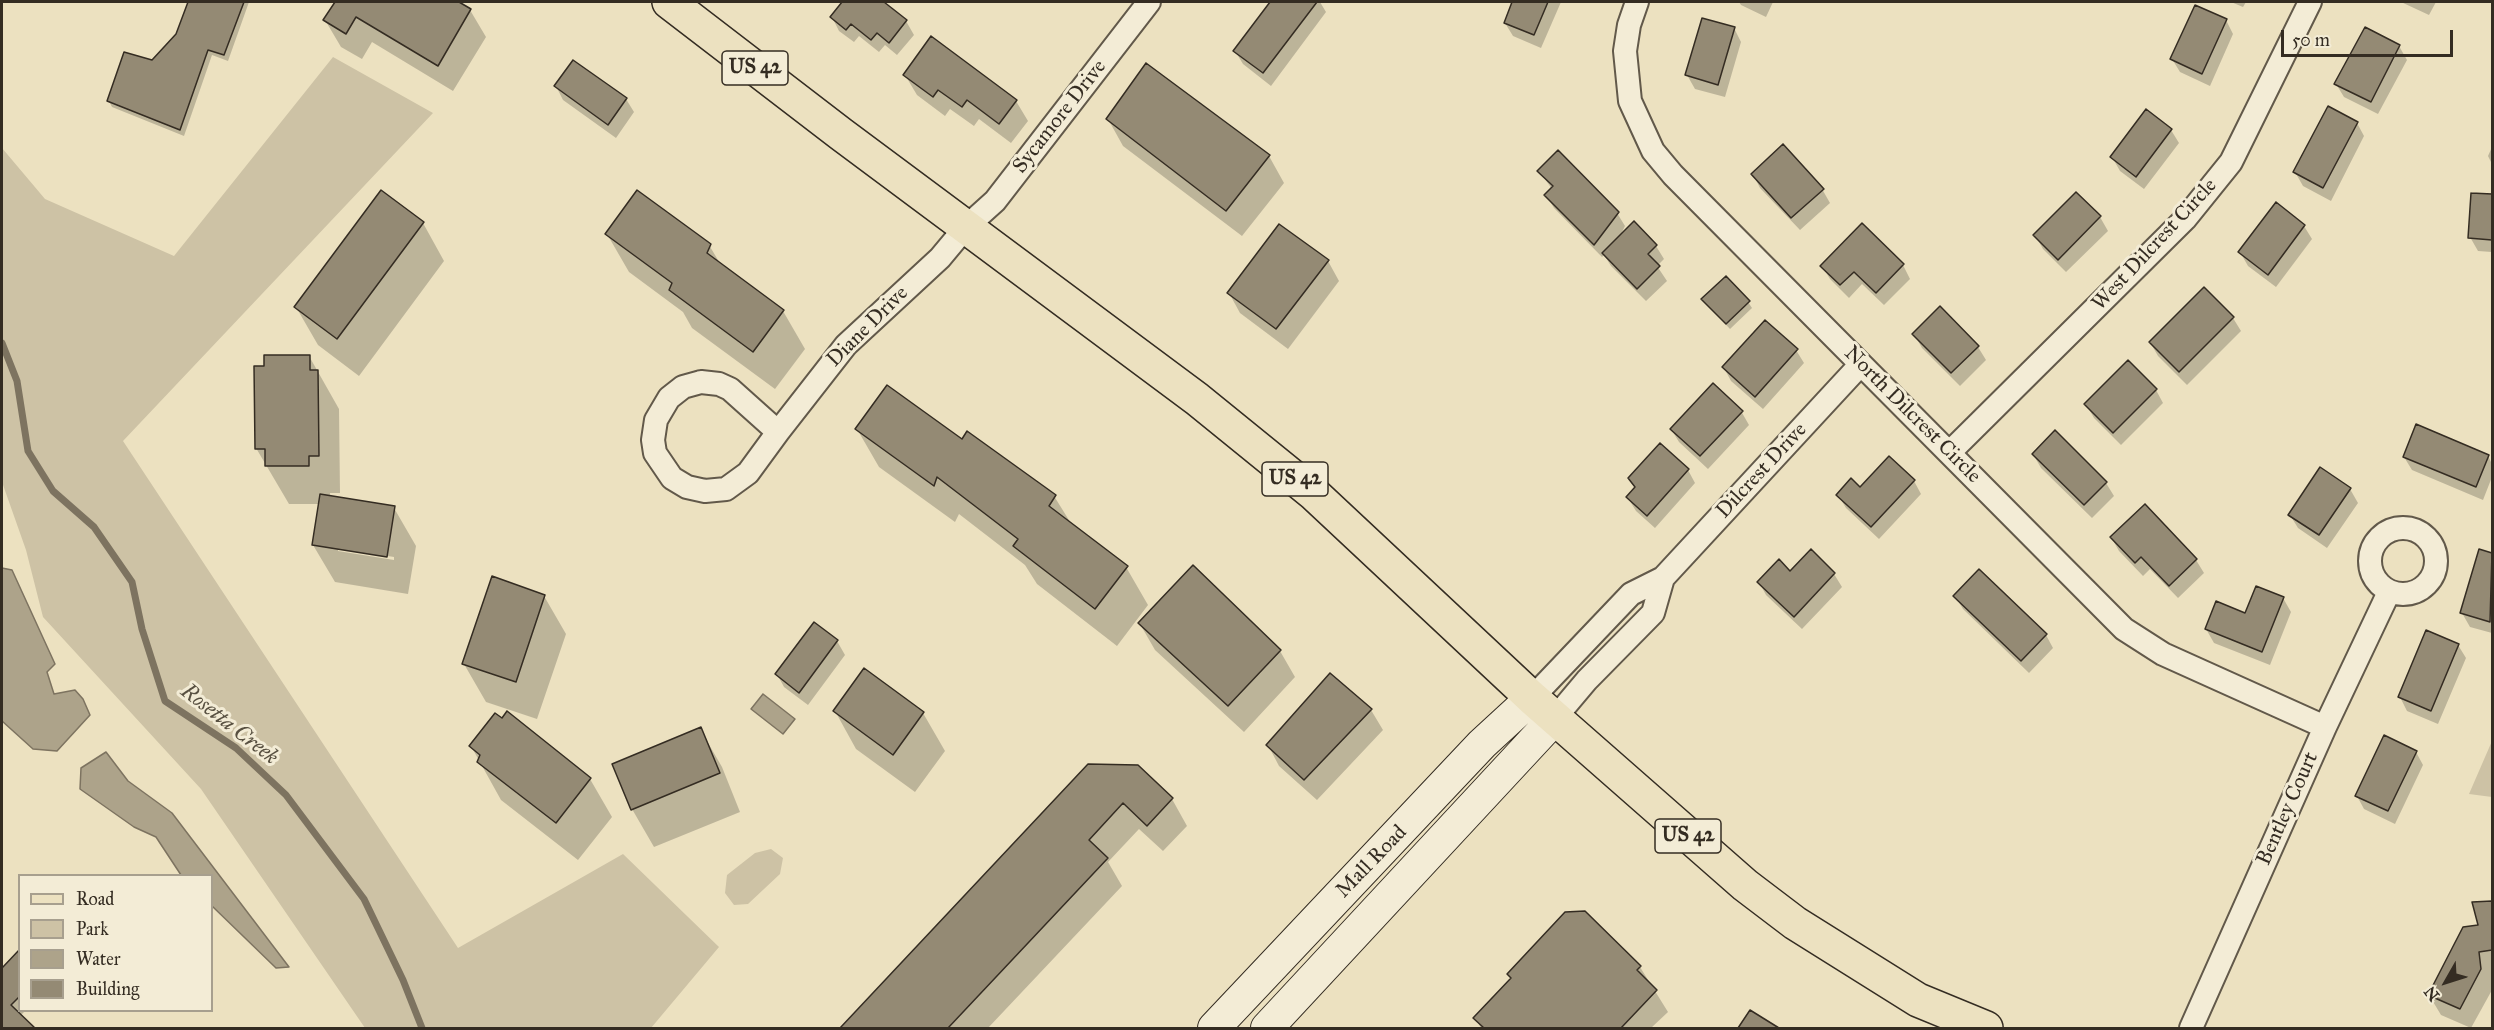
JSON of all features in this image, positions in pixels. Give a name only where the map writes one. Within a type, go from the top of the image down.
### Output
[{"type":"main road","name":"US 42","points":[[669,2],[965,228],[1197,399],[1314,494],[1543,708],[1745,885],[1795,923],[1918,1000],[1986,1029]]},
{"type":"main road","name":"Mall Road","points":[[1214,1029],[1482,744],[1543,708]]},
{"type":"main road","name":"Mall Road","points":[[1267,1029],[1543,708]]},
{"type":"street","name":"Sycamore Drive","points":[[965,228],[995,201],[1149,2]]},
{"type":"street","name":"North Dilcrest Circle","points":[[1637,2],[1629,25],[1625,51],[1630,101],[1653,151],[2105,612],[2143,644],[2325,727]]},
{"type":"street","name":"West Dilcrest Circle","points":[[1950,452],[2185,219],[2231,162],[2310,2]]},
{"type":"street","name":"Diane Drive","points":[[778,432],[730,389],[719,384],[701,382],[683,387],[669,398],[656,420],[653,440],[660,463],[672,478],[687,488],[705,491],[726,489],[739,482],[846,345],[940,258],[965,228]]},
{"type":"street","name":"Dilcrest Drive","points":[[1543,708],[1631,594],[1663,578],[1861,364]]},
{"type":"street","name":"Dilcrest Drive","points":[[1543,708],[1587,680],[1653,613],[1663,578]]},
{"type":"street","name":"Bentley Court","points":[[2191,1029],[2325,727],[2389,592]]},
{"type":"green space","points":[[333,57],[433,113],[123,441],[458,948],[623,854],[719,947],[651,1028],[365,1028],[201,789],[43,617],[26,550],[2,482],[2,148],[45,199],[174,256]]},
{"type":"green space","points":[[2492,741],[2492,797],[2469,794]]},
{"type":"green space","points":[[771,849],[783,858],[780,874],[748,904],[734,905],[725,893],[727,875],[755,853]]},
{"type":"water","points":[[2,568],[12,570],[55,664],[47,672],[54,694],[75,690],[83,699],[90,715],[57,751],[33,749],[2,721]]},
{"type":"water","points":[[763,694],[795,719],[783,734],[751,709]]},
{"type":"water","points":[[106,752],[128,781],[172,813],[289,967],[276,968],[213,907],[213,874],[180,874],[156,837],[134,827],[80,789],[81,768]]},
{"type":"building","points":[[188,2],[244,2],[224,55],[208,50],[180,130],[107,101],[124,52],[152,60],[176,34]]},
{"type":"building","points":[[335,2],[459,2],[471,9],[438,66],[356,17],[346,34],[323,20]]},
{"type":"building","points":[[842,2],[884,2],[907,20],[889,43],[877,33],[871,40],[851,24],[846,30],[830,17]]},
{"type":"building","points":[[1270,2],[1317,2],[1263,73],[1233,51]]},
{"type":"building","points":[[1512,2],[1548,2],[1534,35],[1504,23]]},
{"type":"building","points":[[2195,5],[2227,19],[2202,74],[2170,59]]},
{"type":"building","points":[[1702,18],[1735,27],[1718,85],[1685,75]]},
{"type":"building","points":[[2365,27],[2400,45],[2371,102],[2334,84]]},
{"type":"building","points":[[931,36],[1017,100],[999,124],[967,100],[962,107],[938,90],[933,97],[903,75]]},
{"type":"building","points":[[573,60],[627,98],[608,125],[554,86]]},
{"type":"building","points":[[1146,63],[1270,155],[1226,211],[1106,119]]},
{"type":"building","points":[[2328,106],[2358,122],[2323,188],[2293,172]]},
{"type":"building","points":[[2146,109],[2172,129],[2136,177],[2110,157]]},
{"type":"building","points":[[1783,144],[1824,189],[1791,218],[1751,174]]},
{"type":"building","points":[[1558,150],[1619,212],[1594,245],[1544,195],[1553,186],[1537,171]]},
{"type":"building","points":[[381,190],[424,222],[337,339],[294,307]]},
{"type":"building","points":[[637,190],[711,244],[707,253],[784,310],[753,352],[669,290],[672,283],[605,234]]},
{"type":"building","points":[[2076,192],[2101,216],[2058,260],[2033,235]]},
{"type":"building","points":[[2471,193],[2492,194],[2492,240],[2468,238]]},
{"type":"building","points":[[2276,202],[2305,225],[2268,275],[2238,252]]},
{"type":"building","points":[[1634,221],[1657,245],[1648,254],[1660,266],[1637,289],[1602,253]]},
{"type":"building","points":[[1862,223],[1904,264],[1876,293],[1854,272],[1840,285],[1820,266]]},
{"type":"building","points":[[1279,224],[1329,260],[1276,329],[1227,293]]},
{"type":"building","points":[[1726,276],[1750,301],[1726,324],[1701,299]]},
{"type":"building","points":[[2204,287],[2234,317],[2179,372],[2149,342]]},
{"type":"building","points":[[1940,306],[1979,346],[1951,373],[1912,334]]},
{"type":"building","points":[[1765,320],[1798,349],[1755,397],[1722,367]]},
{"type":"building","points":[[264,355],[310,355],[310,370],[318,370],[319,456],[309,456],[309,466],[265,466],[265,449],[255,449],[254,366],[264,366]]},
{"type":"building","points":[[2128,360],[2157,389],[2113,433],[2084,404]]},
{"type":"building","points":[[1713,383],[1743,411],[1700,456],[1670,429]]},
{"type":"building","points":[[887,385],[962,439],[967,431],[1056,495],[1049,506],[1128,566],[1095,609],[1013,546],[1018,539],[937,477],[934,486],[855,429]]},
{"type":"building","points":[[2416,424],[2489,455],[2476,487],[2403,457]]},
{"type":"building","points":[[2055,430],[2107,482],[2084,505],[2032,454]]},
{"type":"building","points":[[1660,443],[1689,469],[1647,516],[1626,497],[1635,487],[1628,478]]},
{"type":"building","points":[[1889,456],[1915,480],[1871,527],[1836,495],[1851,478],[1860,487]]},
{"type":"building","points":[[2320,467],[2351,488],[2319,535],[2288,515]]},
{"type":"building","points":[[320,494],[395,506],[387,557],[312,545]]},
{"type":"building","points":[[2145,504],[2197,559],[2169,586],[2141,557],[2135,563],[2110,537]]},
{"type":"building","points":[[1811,549],[1835,573],[1794,617],[1757,582],[1779,559],[1790,571]]},
{"type":"building","points":[[2479,549],[2492,553],[2490,622],[2460,613]]},
{"type":"building","points":[[1193,565],[1281,650],[1228,706],[1138,623]]},
{"type":"building","points":[[1979,569],[2047,634],[2021,661],[1953,596]]},
{"type":"building","points":[[492,576],[545,595],[516,682],[462,664]]},
{"type":"building","points":[[2256,586],[2284,597],[2262,652],[2205,629],[2216,601],[2245,613]]},
{"type":"building","points":[[814,622],[838,640],[799,693],[775,674]]},
{"type":"building","points":[[2426,630],[2459,644],[2431,711],[2398,697]]},
{"type":"building","points":[[864,668],[924,712],[893,755],[833,711]]},
{"type":"building","points":[[1330,673],[1372,709],[1304,780],[1266,745]]},
{"type":"building","points":[[507,711],[591,778],[556,823],[477,762],[480,755],[469,746],[495,713],[502,718]]},
{"type":"building","points":[[701,727],[720,773],[631,810],[612,764]]},
{"type":"building","points":[[2384,735],[2417,751],[2388,811],[2355,796]]},
{"type":"building","points":[[1088,764],[1138,765],[1173,798],[1147,826],[1123,803],[1089,840],[1108,858],[948,1028],[840,1028]]},
{"type":"building","points":[[2492,901],[2492,950],[2479,952],[2481,969],[2460,1009],[2428,995],[2463,927],[2478,925],[2472,902]]},
{"type":"building","points":[[1585,911],[1641,966],[1637,970],[1657,990],[1621,1028],[1484,1028],[1473,1018],[1511,978],[1507,974],[1565,912]]},
{"type":"building","points":[[18,951],[18,998],[11,1005],[35,1028],[2,1028],[2,968]]},
{"type":"building","points":[[1750,1010],[1779,1028],[1738,1028]]},
{"type":"waterway","name":"Rosetta Creek","points":[[2,343],[17,381],[28,451],[53,491],[94,527],[132,582],[142,629],[165,701],[236,748],[286,795],[364,899],[403,980],[422,1028]]}]
